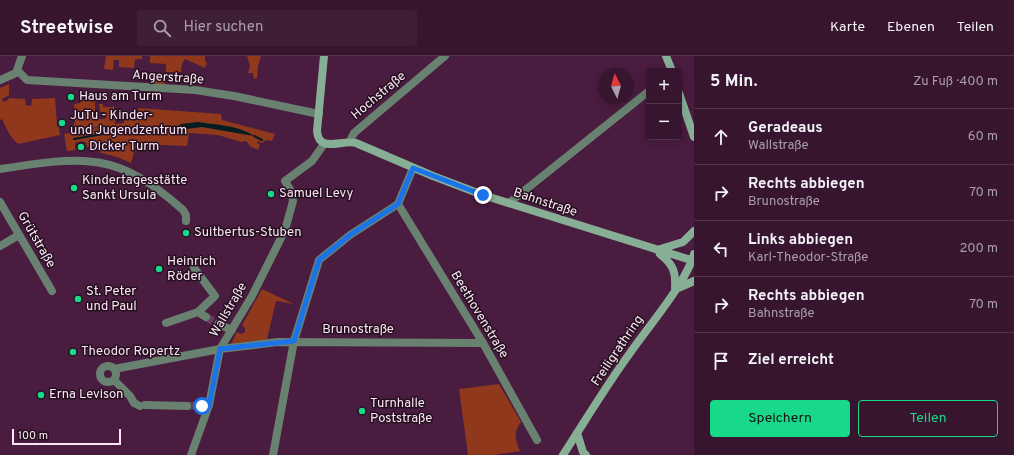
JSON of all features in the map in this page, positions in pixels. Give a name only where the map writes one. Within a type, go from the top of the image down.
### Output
[{"type":"street","points":[[0,80],[10,77],[18,71],[22,56]]},
{"type":"street","points":[[324,56],[318,114],[318,138],[324,144]]},
{"type":"street","name":"Hochstraße","points":[[350,141],[354,133],[446,56]]},
{"type":"street","points":[[666,56],[671,68]]},
{"type":"street","name":"Angerstraße","points":[[18,71],[27,80],[183,89],[226,95],[318,114]]},
{"type":"street","points":[[508,203],[646,93]]},
{"type":"street","points":[[682,102],[694,137]]},
{"type":"street","name":"Bahnstraße","points":[[324,144],[350,141],[413,168],[508,203],[656,251],[693,258]]},
{"type":"street","name":"Wallstraße","points":[[191,455],[206,406],[220,349],[252,296],[285,230],[293,200],[292,193],[285,181],[312,161],[324,144]]},
{"type":"street","points":[[0,169],[66,159],[87,160],[112,165],[146,180],[183,210],[186,215],[186,221]]},
{"type":"street","points":[[273,455],[294,341],[319,260],[350,235],[398,204],[413,168]]},
{"type":"street","name":"Grütstraße","points":[[0,202],[52,291]]},
{"type":"street","name":"Beethovenstraße","points":[[398,204],[483,342],[537,440]]},
{"type":"street","points":[[656,251],[683,242],[694,231]]},
{"type":"street","points":[[0,246],[19,235]]},
{"type":"street","points":[[656,251],[672,264],[676,276],[675,290],[694,281]]},
{"type":"street","name":"Freiligrathring","points":[[563,455],[628,355],[675,290],[693,258]]},
{"type":"street","points":[[166,323],[198,312],[215,296],[194,268]]},
{"type":"street","points":[[198,312],[206,317]]},
{"type":"street","points":[[218,324],[232,330]]},
{"type":"street","name":"Brunostraße","points":[[114,369],[220,349],[294,341],[483,342]]},
{"type":"street","points":[[108,366],[114,369],[116,376],[114,380],[106,382],[101,377],[101,373],[105,367],[108,366]]},
{"type":"street","points":[[114,380],[130,396],[134,403],[143,406],[187,406]]},
{"type":"street","points":[[577,433],[583,452],[586,455]]},
{"type":"shaded area","points":[[106,56],[142,56],[142,59],[135,59],[134,68],[119,67],[119,60],[114,60],[113,70],[104,69]]},
{"type":"shaded area","points":[[150,56],[205,56],[205,61],[207,63],[205,68],[185,59],[182,64],[181,72],[166,72],[166,64],[150,63]]},
{"type":"shaded area","points":[[247,56],[261,56],[257,78],[254,79],[253,73],[248,73],[250,66]]},
{"type":"shaded area","points":[[150,76],[165,77],[165,85],[150,85]]},
{"type":"shaded area","points":[[9,84],[9,95],[2,99],[3,102],[9,98],[25,99],[26,105],[31,106],[32,99],[55,98],[57,126],[59,128],[60,135],[18,144],[12,138],[2,119],[0,120],[0,88]]},
{"type":"shaded area","points":[[81,100],[95,100],[95,119],[106,119],[106,112],[100,112],[99,104],[103,104],[103,107],[113,107],[114,104],[115,124],[124,123],[124,120],[138,118],[138,108],[221,114],[222,120],[275,134],[272,141],[266,140],[262,143],[258,141],[257,143],[260,145],[258,150],[250,146],[246,141],[241,142],[218,135],[189,133],[187,146],[161,145],[142,148],[136,146],[131,163],[117,157],[98,152],[97,146],[87,147],[86,143],[82,141],[75,143],[75,150],[67,151],[64,134],[108,126],[72,130],[75,122],[74,104],[80,103]]},
{"type":"shaded area","points":[[198,122],[234,128],[248,132],[254,136],[202,127],[178,130],[177,127],[181,124]]},
{"type":"shaded area","points":[[262,289],[294,304],[276,301],[267,339],[231,344],[237,332],[241,334],[245,332],[245,328],[242,325]]},
{"type":"shaded area","points":[[499,384],[521,422],[516,433],[520,451],[493,455],[468,455],[459,389]]},
{"type":"waterway","points":[[74,139],[126,130],[177,127]]},
{"type":"waterway","points":[[254,136],[262,140]]},
{"type":"tunnel","points":[[206,317],[218,324]]},
{"type":"tunnel","points":[[187,406],[202,405]]},
{"type":"place","name":"Haus am Turm","points":[[71,97]]},
{"type":"place","name":"JuTu - Kinder- und Jugendzentrum","points":[[62,123]]},
{"type":"place","name":"Dicker Turm","points":[[81,147]]},
{"type":"place","name":"Kindertagesstätte Sankt Ursula","points":[[74,188]]},
{"type":"place","name":"Samuel Levy","points":[[271,194]]},
{"type":"place","name":"Suitbertus-Stuben","points":[[186,233]]},
{"type":"place","name":"Heinrich Röder","points":[[159,269]]},
{"type":"place","name":"St. Peter und Paul","points":[[78,299]]},
{"type":"place","name":"Theodor Ropertz","points":[[73,352]]},
{"type":"place","name":"Erna Levison","points":[[41,395]]},
{"type":"place","name":"Turnhalle Poststraße","points":[[362,411]]},
{"type":"route","points":[[202,406],[209,406],[220,349],[294,341],[319,260],[350,235],[398,204],[413,168],[483,195]]}]
